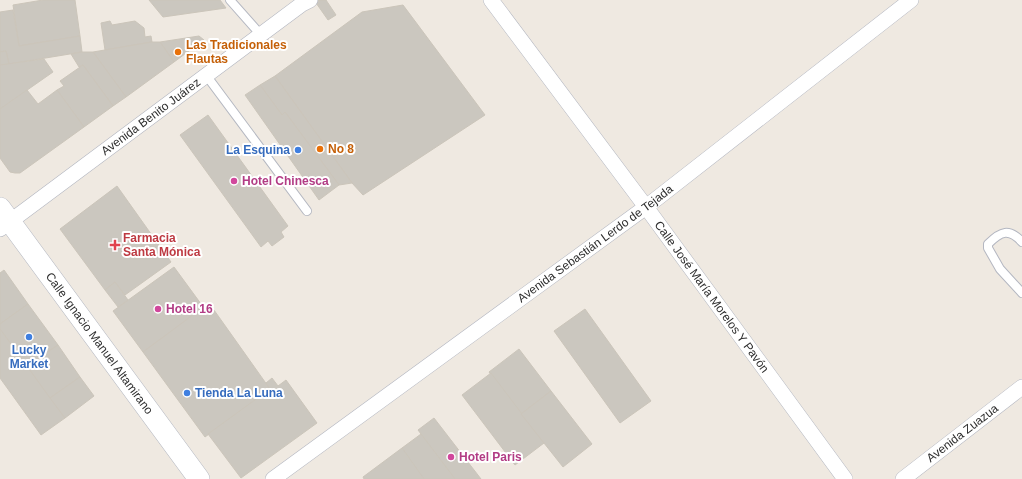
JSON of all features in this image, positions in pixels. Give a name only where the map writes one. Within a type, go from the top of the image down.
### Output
[{"type":"street","name":"Calle José María Morelos Y Pavón","points":[[491,0],[646,207],[845,479]]},
{"type":"street","name":"Avenida Sebastián Lerdo de Tejada","points":[[273,479],[646,207],[911,0]]},
{"type":"street","name":"Avenida Benito Juárez","points":[[3,219],[206,75],[306,1]]},
{"type":"street","name":"Calle Ignacio Manuel Altamirano","points":[[3,219],[199,479]]},
{"type":"street","name":"Avenida Zuazua","points":[[903,479],[1022,387]]},
{"type":"lane","points":[[230,0],[261,35]]},
{"type":"lane","points":[[206,75],[307,211]]},
{"type":"lane","points":[[1022,242],[1010,232],[1003,232],[988,244],[988,248],[1000,269],[1022,294]]},
{"type":"building","points":[[43,0],[75,0],[80,36],[19,46],[13,5]]},
{"type":"building","points":[[149,0],[220,0],[226,8],[163,17]]},
{"type":"building","points":[[314,0],[326,0],[336,15],[328,20]]},
{"type":"building","points":[[403,5],[485,115],[363,195],[352,183],[275,76],[362,12]]},
{"type":"building","points":[[13,10],[19,46],[80,36],[82,52],[9,64],[6,51],[0,52],[0,12]]},
{"type":"building","points":[[110,21],[112,25],[135,21],[144,28],[145,37],[151,36],[152,42],[105,50],[101,23]]},
{"type":"building","name":"Las Tradicionales Flautas","points":[[199,36],[204,40],[174,62],[160,42]]},
{"type":"building","points":[[160,42],[174,62],[126,97],[93,52]]},
{"type":"building","points":[[6,51],[9,64],[0,65],[0,52]]},
{"type":"building","points":[[93,52],[126,97],[113,106],[83,65],[79,67],[71,54]]},
{"type":"building","points":[[44,59],[53,72],[0,109],[0,65]]},
{"type":"building","points":[[83,65],[113,106],[84,127],[57,90],[64,86],[60,81]]},
{"type":"building","name":"No 8","points":[[275,76],[352,183],[339,185],[285,112],[282,115],[260,85]]},
{"type":"building","name":"La Esquina","points":[[260,85],[282,115],[285,112],[339,185],[319,200],[245,95]]},
{"type":"building","points":[[27,90],[38,104],[57,90],[84,127],[20,173],[15,173],[10,172],[0,158],[0,109]]},
{"type":"building","name":"Hotel Chinesca","points":[[208,115],[288,226],[281,232],[284,237],[272,246],[268,241],[261,247],[180,135]]},
{"type":"building","name":"Farmacia Santa Mónica","points":[[117,186],[171,262],[125,295],[115,282],[105,290],[60,229]]},
{"type":"building","name":"Hotel 16","points":[[174,267],[204,308],[143,352],[113,311]]},
{"type":"building","points":[[4,270],[28,304],[0,324],[0,273]]},
{"type":"building","points":[[115,282],[128,300],[118,307],[105,290]]},
{"type":"building","points":[[209,303],[270,389],[205,437],[143,352]]},
{"type":"building","name":"Lucky Market","points":[[28,304],[58,345],[27,366],[0,329],[0,324]]},
{"type":"building","points":[[585,309],[651,401],[620,423],[554,331]]},
{"type":"building","points":[[0,329],[65,418],[41,435],[0,378]]},
{"type":"building","points":[[58,345],[80,377],[50,398],[27,366]]},
{"type":"building","points":[[519,349],[551,391],[521,414],[489,372]]},
{"type":"building","points":[[491,373],[544,443],[515,465],[462,395]]},
{"type":"building","points":[[80,377],[94,396],[65,418],[50,398]]},
{"type":"building","points":[[272,378],[278,386],[286,380],[317,423],[241,478],[208,434],[270,389],[266,383]]},
{"type":"building","points":[[551,391],[592,444],[563,467],[521,414]]},
{"type":"building","name":"Hotel Paris","points":[[434,418],[481,479],[455,479],[418,430]]},
{"type":"building","points":[[421,434],[455,479],[424,479],[402,448]]},
{"type":"building","points":[[402,448],[424,479],[364,479],[363,477]]},
{"type":"place","name":"Las Tradicionales Flautas","points":[[178,52]]},
{"type":"place","name":"No 8","points":[[320,149]]},
{"type":"place","name":"La Esquina","points":[[298,150]]},
{"type":"place","name":"Hotel Chinesca","points":[[234,181]]},
{"type":"place","name":"Farmacia Santa Mónica","points":[[115,245]]},
{"type":"place","name":"Hotel 16","points":[[158,309]]},
{"type":"place","name":"Lucky Market","points":[[29,337]]},
{"type":"place","name":"Tienda La Luna","points":[[187,393]]},
{"type":"place","name":"Hotel Paris","points":[[451,457]]}]
